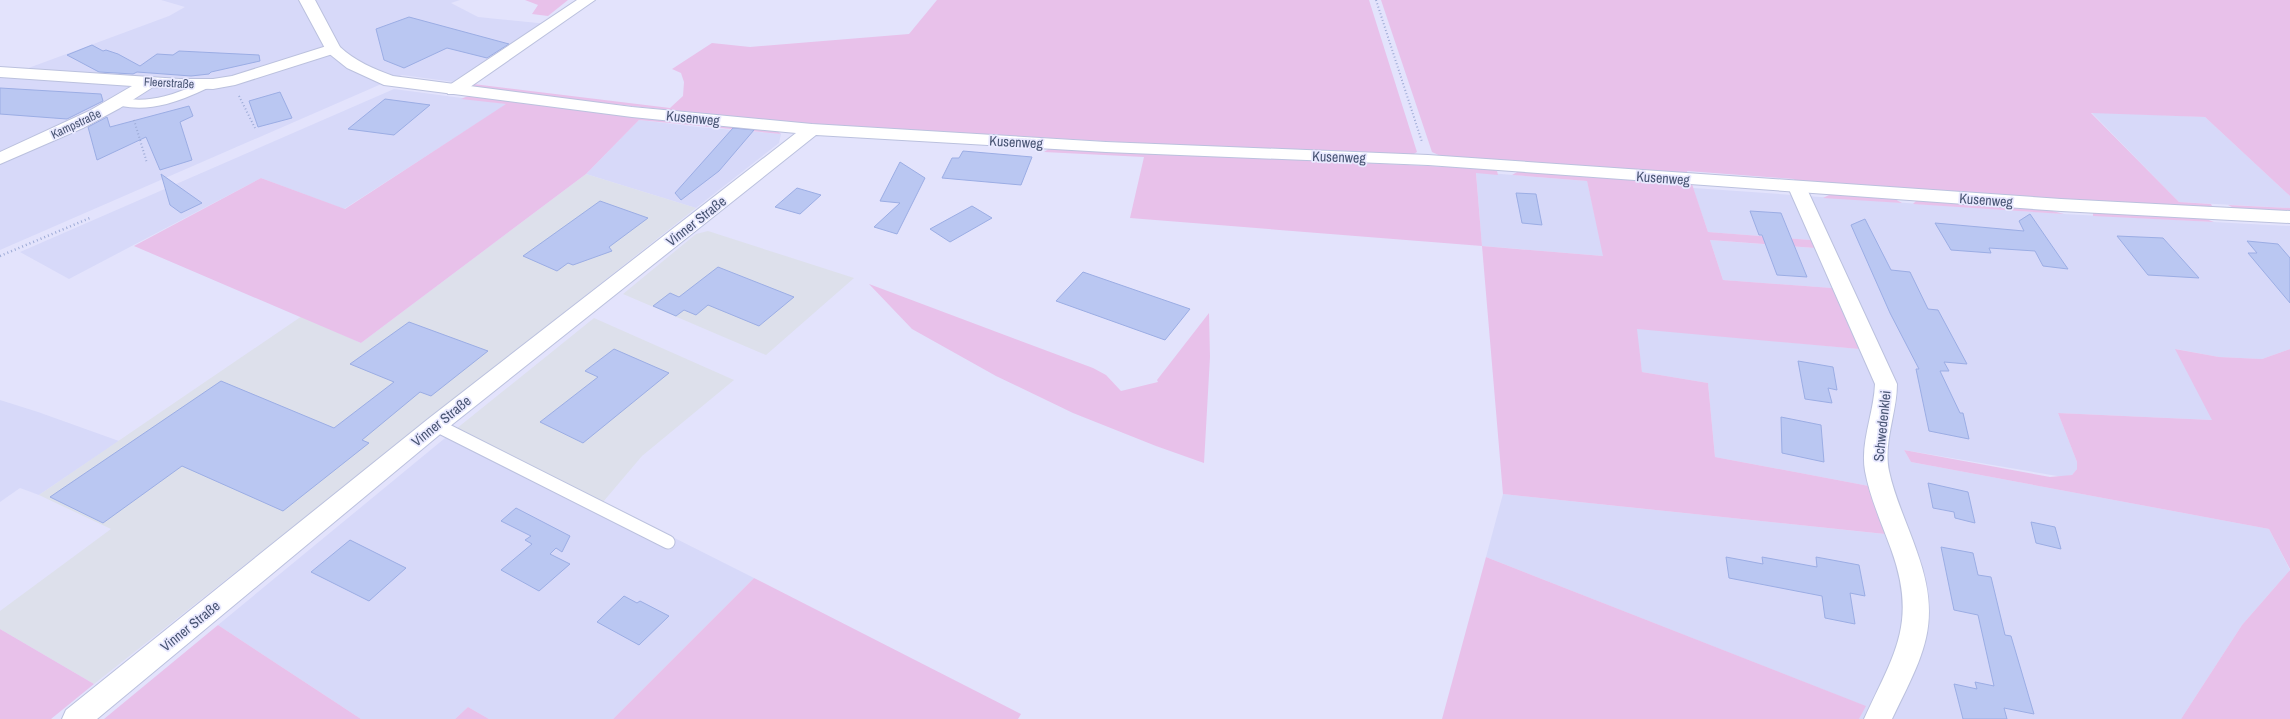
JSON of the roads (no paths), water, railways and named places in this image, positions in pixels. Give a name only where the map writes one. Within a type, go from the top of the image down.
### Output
[{"type":"street","points":[[307,0],[333,49]]},
{"type":"street","points":[[454,90],[586,0]]},
{"type":"street","name":"Fleerstraße","points":[[0,72],[149,82],[207,84],[235,80],[333,49]]},
{"type":"street","name":"Kusenweg","points":[[333,49],[347,61],[390,81],[632,112],[812,129],[1106,147],[1428,160],[2061,205],[2290,217]]},
{"type":"street","name":"Kampstraße","points":[[0,159],[122,102],[149,82]]},
{"type":"street","name":"Vinner Straße","points":[[76,719],[436,425],[812,129]]},
{"type":"street","name":"Schwedenklei","points":[[1796,187],[1886,384],[1887,400],[1876,450],[1877,471],[1915,587],[1918,611],[1915,633],[1905,661],[1878,719]]},
{"type":"lane","points":[[122,102],[127,104],[155,102],[185,94],[207,84]]},
{"type":"lane","points":[[436,425],[668,542]]}]
